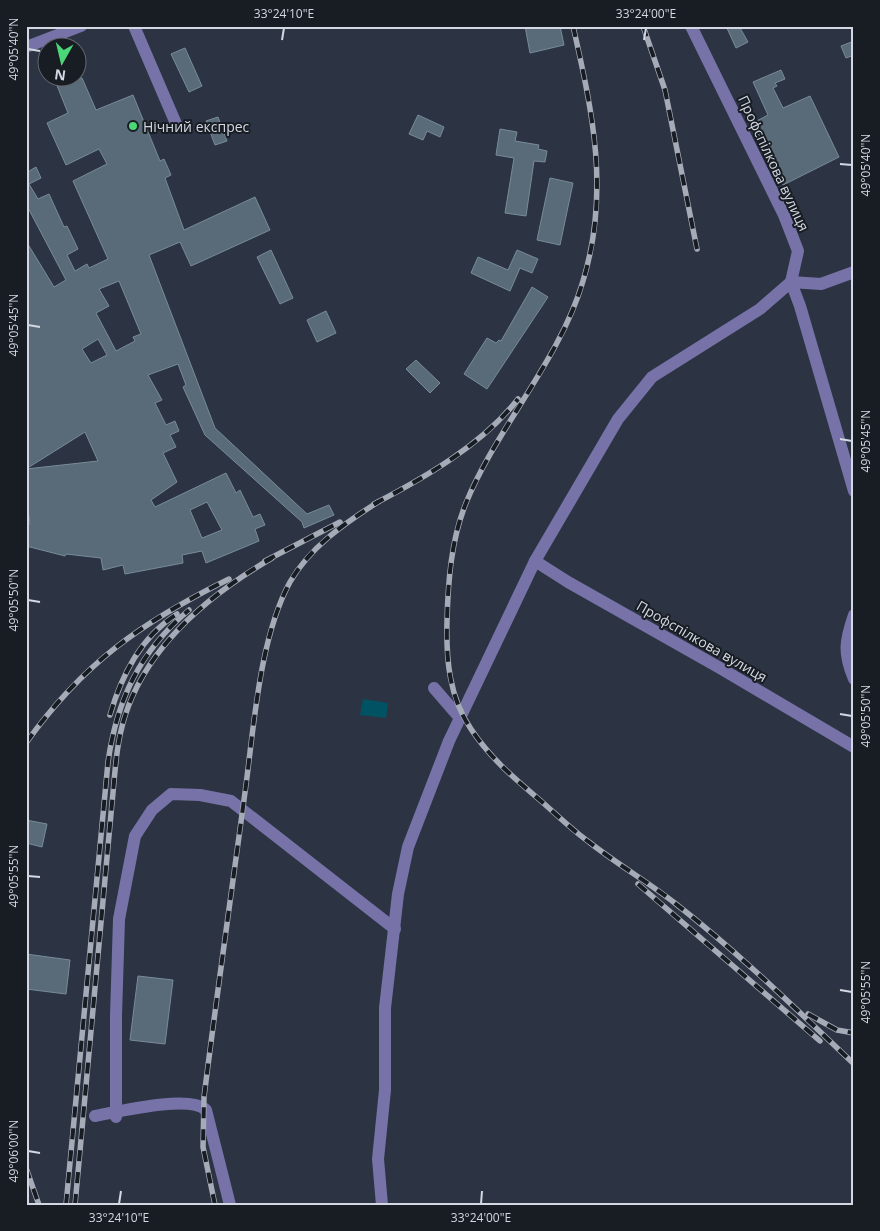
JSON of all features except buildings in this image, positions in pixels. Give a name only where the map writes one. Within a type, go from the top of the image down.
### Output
[{"type":"street","points":[[26,47],[81,26]]},
{"type":"street","points":[[134,26],[176,126]]},
{"type":"street","name":"Профспілкова вулиця","points":[[691,26],[784,215],[798,251],[791,282]]},
{"type":"street","points":[[382,1205],[378,1159],[385,1090],[385,1008],[396,929],[398,894],[408,847],[449,740],[535,561],[618,420],[652,377],[760,310],[791,282],[821,284],[854,272]]},
{"type":"street","points":[[791,282],[800,306],[854,491]]},
{"type":"street","name":"Профспілкова вулиця","points":[[535,561],[854,748]]},
{"type":"street","points":[[854,615],[845,640],[848,666],[854,680]]},
{"type":"street","points":[[434,688],[460,718]]},
{"type":"street","points":[[116,1114],[116,1016],[119,920],[135,836],[152,810],[172,794],[200,795],[231,801],[396,929]]},
{"type":"street","points":[[95,1116],[183,1103],[203,1107],[206,1110],[230,1205]]},
{"type":"water","points":[[363,699],[388,703],[386,718],[360,715]]},
{"type":"railway","points":[[573,26],[587,90],[596,153],[596,216],[591,248],[583,281],[573,310],[544,366],[494,447],[479,475],[461,517],[451,561],[447,606],[447,649],[453,691],[464,717],[478,740],[512,776],[583,837],[665,896],[722,942],[854,1064]]},
{"type":"railway","points":[[643,26],[665,90],[697,249]]},
{"type":"railway","points":[[374,504],[413,483],[470,446],[504,416],[518,399]]},
{"type":"railway","points":[[215,1205],[203,1147],[204,1097],[256,708],[265,654],[280,604],[298,569],[329,537],[353,518],[378,502]]},
{"type":"railway","points":[[265,561],[340,522]]},
{"type":"railway","points":[[75,1205],[115,770],[125,716],[135,691],[149,667],[183,624],[226,588],[272,558]]},
{"type":"railway","points":[[26,743],[70,690],[92,667],[116,647],[169,612],[229,579]]},
{"type":"railway","points":[[66,1205],[108,762],[112,739],[125,697],[144,659],[157,642],[189,610]]},
{"type":"railway","points":[[110,715],[120,685],[134,658],[153,634],[177,614]]},
{"type":"railway","points":[[638,884],[820,1041]]},
{"type":"railway","points":[[808,1014],[837,1030],[854,1033]]},
{"type":"railway","points":[[26,1168],[39,1205]]},
{"type":"place","name":"Нічний експрес","points":[[133,126]]}]
